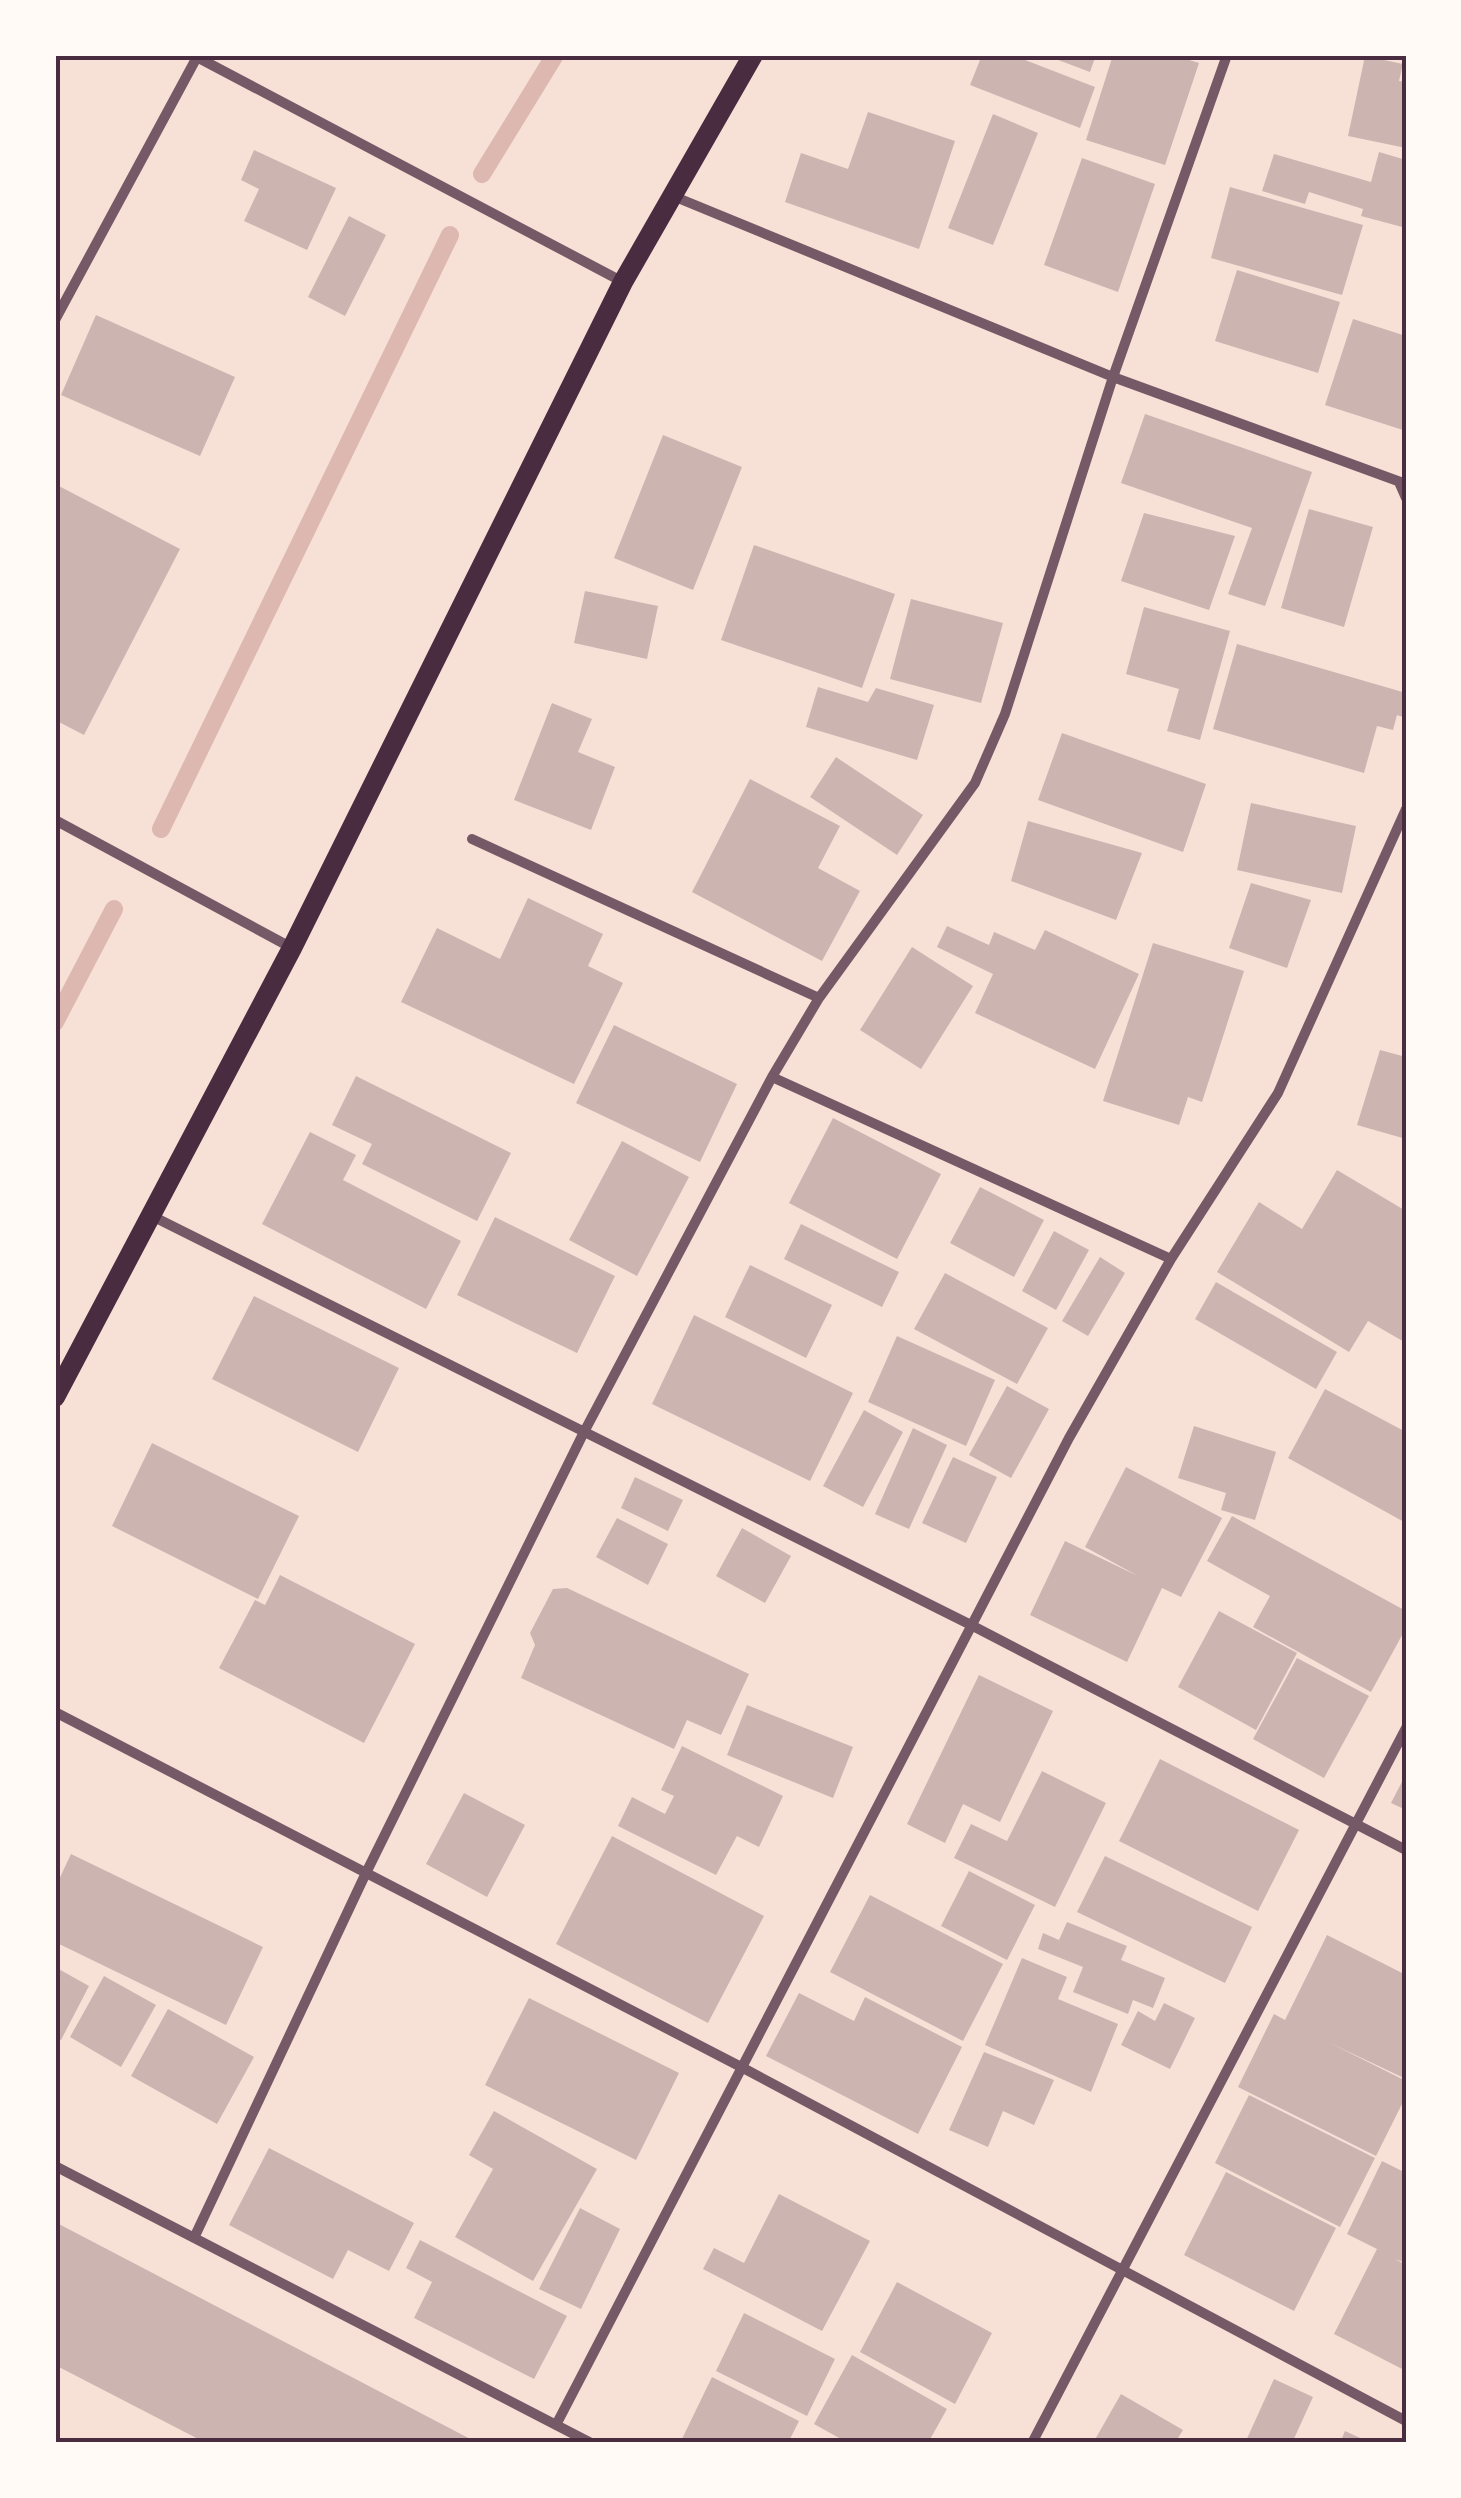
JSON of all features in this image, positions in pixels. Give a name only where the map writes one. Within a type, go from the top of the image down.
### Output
[{"type":"main road","points":[[55,1396],[292,948],[622,282],[753,55]]},
{"type":"street","points":[[194,2238],[365,1875],[583,1434],[772,1077],[819,998],[975,783],[1005,714],[1113,377],[1228,55]]},
{"type":"street","points":[[55,320],[195,56],[622,282]]},
{"type":"street","points":[[672,195],[1113,377],[1403,483],[1406,498]]},
{"type":"street","points":[[556,2425],[745,2069],[1069,1438],[1171,1259],[1278,1093],[1406,809]]},
{"type":"street","points":[[55,820],[292,948]]},
{"type":"street","points":[[472,839],[819,998]]},
{"type":"street","points":[[772,1077],[1171,1259]]},
{"type":"street","points":[[152,1216],[972,1626],[1406,1850]]},
{"type":"street","points":[[55,1712],[745,2069],[1406,2421]]},
{"type":"street","points":[[1032,2443],[1406,1728]]},
{"type":"street","points":[[55,2166],[591,2443]]},
{"type":"building","points":[[982,55],[1012,55],[1095,87],[1080,128],[970,85]]},
{"type":"building","points":[[1045,55],[1096,55],[1090,72]]},
{"type":"building","points":[[1113,55],[1173,55],[1199,63],[1165,165],[1086,140]]},
{"type":"building","points":[[1365,56],[1403,64],[1399,81],[1406,82],[1406,148],[1348,136]]},
{"type":"building","points":[[868,112],[955,141],[919,249],[785,202],[801,153],[848,169]]},
{"type":"building","points":[[993,114],[1038,133],[993,245],[948,228]]},
{"type":"building","points":[[254,150],[336,188],[307,250],[244,221],[259,189],[241,180]]},
{"type":"building","points":[[1379,152],[1406,160],[1406,228],[1361,216],[1363,209],[1309,192],[1305,204],[1262,191],[1274,154],[1371,182]]},
{"type":"building","points":[[1082,158],[1155,184],[1118,292],[1044,265]]},
{"type":"building","points":[[1230,187],[1363,225],[1342,295],[1211,258]]},
{"type":"building","points":[[349,216],[386,235],[345,316],[308,297]]},
{"type":"building","points":[[1237,270],[1340,302],[1318,373],[1215,341]]},
{"type":"building","points":[[96,315],[235,377],[200,456],[61,395]]},
{"type":"building","points":[[1353,319],[1406,336],[1406,431],[1325,405]]},
{"type":"building","points":[[1145,414],[1312,472],[1265,606],[1228,594],[1252,528],[1121,483]]},
{"type":"building","points":[[663,435],[742,467],[693,590],[614,558]]},
{"type":"building","points":[[55,484],[180,549],[84,735],[55,720]]},
{"type":"building","points":[[1309,509],[1373,527],[1344,627],[1281,608]]},
{"type":"building","points":[[1144,513],[1235,536],[1209,610],[1121,581]]},
{"type":"building","points":[[754,545],[895,594],[862,688],[721,640]]},
{"type":"building","points":[[585,591],[658,606],[647,659],[574,643]]},
{"type":"building","points":[[911,599],[1003,623],[981,703],[890,679]]},
{"type":"building","points":[[1144,607],[1230,631],[1200,740],[1167,731],[1179,689],[1126,674]]},
{"type":"building","points":[[1237,644],[1406,693],[1406,718],[1397,715],[1393,730],[1377,726],[1364,773],[1213,729]]},
{"type":"building","points":[[818,687],[868,702],[876,688],[934,705],[917,760],[806,727]]},
{"type":"building","points":[[552,703],[592,719],[578,752],[615,767],[591,830],[514,800]]},
{"type":"building","points":[[1062,733],[1206,784],[1183,852],[1038,800]]},
{"type":"building","points":[[836,757],[923,815],[897,855],[810,797]]},
{"type":"building","points":[[750,779],[840,826],[818,868],[860,891],[822,961],[692,892]]},
{"type":"building","points":[[1251,803],[1356,826],[1342,893],[1237,870]]},
{"type":"building","points":[[1028,821],[1142,853],[1116,920],[1011,881]]},
{"type":"building","points":[[1251,883],[1311,900],[1287,968],[1229,948]]},
{"type":"building","points":[[528,898],[603,934],[588,966],[623,983],[574,1084],[401,1002],[437,928],[500,959]]},
{"type":"building","points":[[947,926],[989,945],[994,932],[1035,950],[1045,930],[1139,974],[1095,1069],[975,1013],[993,974],[937,947]]},
{"type":"building","points":[[1153,943],[1244,971],[1202,1102],[1188,1097],[1179,1125],[1103,1101]]},
{"type":"building","points":[[912,947],[973,986],[921,1069],[860,1030]]},
{"type":"building","points":[[614,1025],[737,1084],[700,1162],[576,1103]]},
{"type":"building","points":[[1380,1050],[1406,1057],[1406,1139],[1357,1125]]},
{"type":"building","points":[[356,1076],[511,1153],[477,1221],[362,1164],[372,1144],[332,1125]]},
{"type":"building","points":[[833,1118],[941,1174],[897,1259],[789,1203]]},
{"type":"building","points":[[310,1132],[356,1155],[343,1180],[461,1241],[426,1309],[262,1224]]},
{"type":"building","points":[[622,1141],[689,1177],[637,1276],[569,1240]]},
{"type":"building","points":[[1337,1170],[1406,1211],[1406,1343],[1368,1321],[1349,1352],[1217,1272],[1259,1202],[1302,1229]]},
{"type":"building","points":[[980,1187],[1044,1220],[1014,1277],[950,1243]]},
{"type":"building","points":[[495,1217],[615,1276],[577,1353],[457,1295]]},
{"type":"building","points":[[801,1224],[899,1272],[882,1307],[784,1259]]},
{"type":"building","points":[[1054,1231],[1089,1250],[1056,1310],[1022,1291]]},
{"type":"building","points":[[1100,1257],[1125,1273],[1088,1336],[1062,1321]]},
{"type":"building","points":[[750,1265],[832,1305],[806,1358],[725,1317]]},
{"type":"building","points":[[945,1273],[1048,1328],[1017,1384],[914,1329]]},
{"type":"building","points":[[1216,1282],[1337,1352],[1316,1389],[1195,1319]]},
{"type":"building","points":[[254,1296],[399,1368],[358,1452],[212,1379]]},
{"type":"building","points":[[694,1315],[853,1393],[810,1481],[652,1404]]},
{"type":"building","points":[[897,1336],[995,1380],[966,1446],[868,1402]]},
{"type":"building","points":[[1007,1386],[1049,1409],[1011,1478],[969,1455]]},
{"type":"building","points":[[1325,1389],[1406,1432],[1406,1523],[1288,1458]]},
{"type":"building","points":[[864,1410],[903,1432],[863,1507],[823,1486]]},
{"type":"building","points":[[1194,1426],[1276,1452],[1255,1520],[1221,1510],[1226,1493],[1178,1478]]},
{"type":"building","points":[[913,1428],[947,1445],[909,1529],[875,1514]]},
{"type":"building","points":[[152,1443],[299,1516],[258,1599],[112,1526]]},
{"type":"building","points":[[953,1457],[997,1477],[966,1543],[922,1523]]},
{"type":"building","points":[[1126,1467],[1222,1518],[1181,1597],[1162,1588],[1127,1662],[1030,1615],[1065,1541],[1138,1576],[1085,1547]]},
{"type":"building","points":[[635,1477],[683,1500],[668,1531],[621,1508]]},
{"type":"building","points":[[1232,1516],[1406,1611],[1406,1628],[1371,1692],[1253,1627],[1270,1596],[1207,1561]]},
{"type":"building","points":[[617,1518],[668,1544],[648,1585],[596,1557]]},
{"type":"building","points":[[742,1528],[791,1556],[765,1603],[716,1576]]},
{"type":"building","points":[[280,1575],[415,1644],[364,1743],[219,1668],[255,1600],[265,1605]]},
{"type":"building","points":[[567,1588],[749,1674],[721,1735],[687,1720],[674,1749],[521,1678],[535,1645],[530,1633],[553,1589]]},
{"type":"building","points":[[1219,1611],[1297,1653],[1256,1730],[1178,1687]]},
{"type":"building","points":[[1297,1658],[1369,1696],[1324,1778],[1253,1739]]},
{"type":"building","points":[[979,1675],[1053,1711],[1000,1822],[963,1804],[945,1843],[907,1824]]},
{"type":"building","points":[[747,1705],[853,1747],[833,1798],[727,1755]]},
{"type":"building","points":[[682,1746],[783,1796],[759,1847],[737,1836],[716,1875],[618,1826],[632,1797],[665,1814],[674,1796],[661,1790]]},
{"type":"building","points":[[1160,1759],[1299,1830],[1258,1911],[1119,1841]]},
{"type":"building","points":[[1042,1771],[1106,1803],[1055,1907],[954,1858],[971,1824],[1007,1841]]},
{"type":"building","points":[[1406,1774],[1406,1810],[1391,1803]]},
{"type":"building","points":[[464,1793],[525,1825],[487,1897],[426,1864]]},
{"type":"building","points":[[612,1836],[764,1916],[708,2023],[556,1944]]},
{"type":"building","points":[[71,1854],[263,1947],[226,2025],[55,1942],[55,1888]]},
{"type":"building","points":[[1105,1856],[1252,1927],[1225,1983],[1077,1912]]},
{"type":"building","points":[[969,1871],[1035,1905],[1007,1960],[941,1926]]},
{"type":"building","points":[[870,1895],[1003,1964],[963,2041],[830,1972]]},
{"type":"building","points":[[1067,1922],[1127,1946],[1121,1960],[1165,1978],[1153,2008],[1133,2000],[1128,2014],[1073,1992],[1083,1967],[1038,1949],[1043,1933],[1059,1940]]},
{"type":"building","points":[[1327,1935],[1406,1975],[1406,2079],[1330,2043],[1406,2081],[1406,2096],[1376,2156],[1238,2087],[1274,2014],[1285,2020]]},
{"type":"building","points":[[1022,1958],[1067,1977],[1058,1999],[1118,2024],[1091,2092],[985,2045]]},
{"type":"building","points":[[55,1967],[89,1986],[61,2040],[55,2037]]},
{"type":"building","points":[[104,1976],[156,2005],[121,2067],[70,2037]]},
{"type":"building","points":[[799,1993],[854,2021],[865,1997],[962,2047],[918,2134],[766,2056]]},
{"type":"building","points":[[529,1998],[679,2073],[636,2160],[485,2085]]},
{"type":"building","points":[[1164,2003],[1195,2018],[1170,2069],[1121,2045],[1138,2011],[1155,2021]]},
{"type":"building","points":[[168,2009],[254,2057],[217,2124],[131,2076]]},
{"type":"building","points":[[984,2052],[1054,2080],[1034,2125],[1003,2111],[988,2147],[949,2130]]},
{"type":"building","points":[[1249,2095],[1375,2158],[1340,2227],[1215,2163]]},
{"type":"building","points":[[494,2111],[597,2169],[533,2281],[455,2237],[493,2169],[469,2155]]},
{"type":"building","points":[[269,2148],[414,2223],[389,2271],[348,2250],[333,2279],[229,2225]]},
{"type":"building","points":[[1382,2161],[1406,2173],[1406,2263],[1395,2259],[1406,2265],[1406,2371],[1334,2334],[1377,2249],[1347,2234]]},
{"type":"building","points":[[1226,2172],[1336,2228],[1294,2311],[1184,2255]]},
{"type":"building","points":[[779,2194],[870,2241],[822,2331],[703,2269],[714,2248],[744,2263]]},
{"type":"building","points":[[580,2208],[620,2229],[581,2309],[539,2289]]},
{"type":"building","points":[[55,2222],[478,2443],[206,2443],[55,2365]]},
{"type":"building","points":[[420,2240],[567,2316],[534,2379],[414,2318],[432,2282],[406,2268]]},
{"type":"building","points":[[897,2282],[992,2333],[955,2404],[860,2352]]},
{"type":"building","points":[[744,2313],[835,2359],[807,2416],[716,2371]]},
{"type":"building","points":[[852,2355],[947,2409],[928,2443],[848,2443],[814,2424]]},
{"type":"building","points":[[712,2377],[799,2421],[788,2443],[680,2443]]},
{"type":"building","points":[[1274,2379],[1313,2397],[1292,2443],[1245,2443]]},
{"type":"building","points":[[1121,2394],[1183,2430],[1175,2443],[1093,2443]]},
{"type":"building","points":[[1345,2431],[1371,2443],[1340,2443]]},
{"type":"waterway","points":[[482,174],[555,55]]},
{"type":"waterway","points":[[161,829],[450,235]]},
{"type":"waterway","points":[[55,1022],[114,909]]}]
